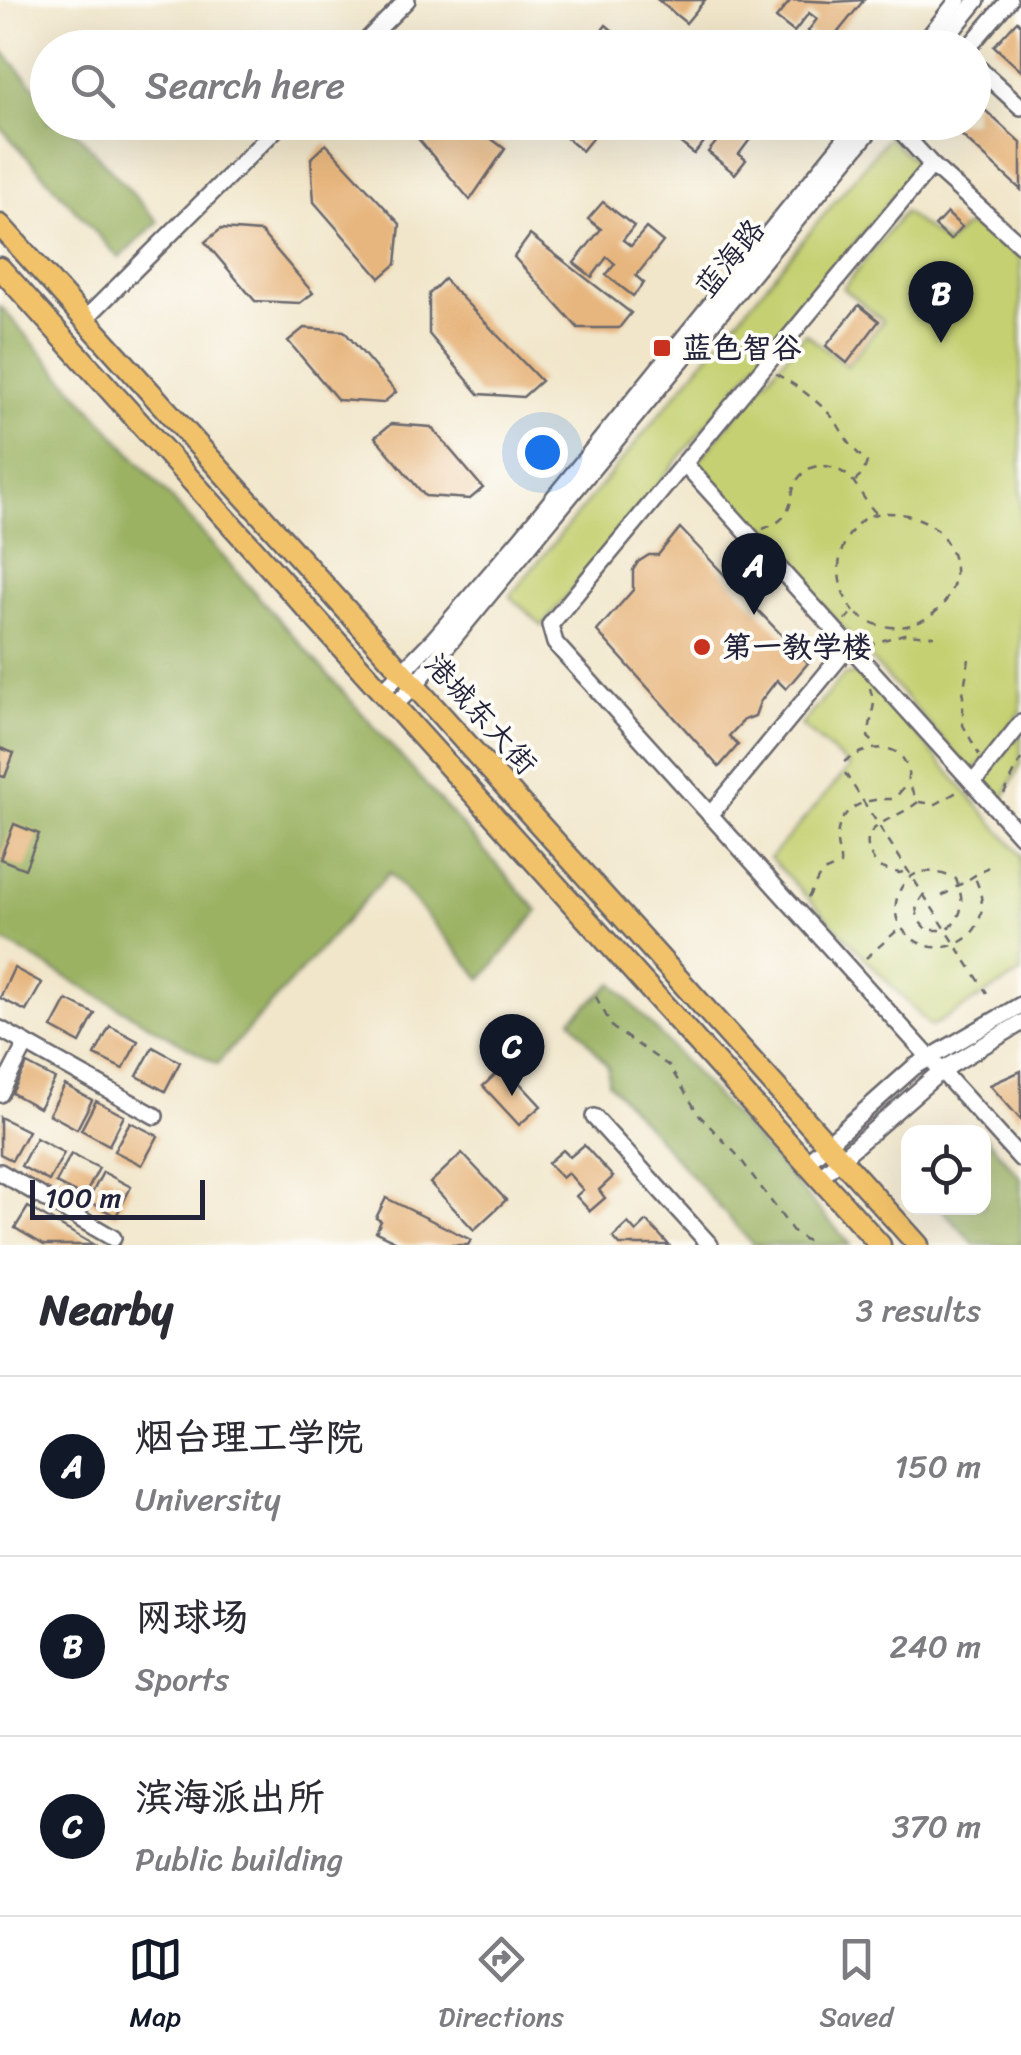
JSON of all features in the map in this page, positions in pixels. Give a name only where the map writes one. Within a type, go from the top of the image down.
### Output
[{"type":"main road","name":"港城东大街","points":[[0,225],[918,1245]]},
{"type":"main road","name":"港城东大街","points":[[0,268],[880,1245]]},
{"type":"street","points":[[377,30],[407,0]]},
{"type":"street","points":[[934,30],[958,0]]},
{"type":"street","points":[[953,30],[978,0]]},
{"type":"street","points":[[983,30],[1009,0]]},
{"type":"street","points":[[991,79],[1021,106]]},
{"type":"street","points":[[85,320],[265,140]]},
{"type":"street","name":"蓝海路","points":[[408,678],[434,640],[522,538],[844,140]]},
{"type":"street","name":"蓝海路","points":[[389,699],[862,140]]},
{"type":"street","points":[[909,140],[932,166],[1021,245]]},
{"type":"street","points":[[932,166],[550,625],[555,643],[1021,1160]]},
{"type":"street","points":[[684,463],[855,647],[968,786],[1021,836]]},
{"type":"street","points":[[710,814],[855,647]]},
{"type":"street","points":[[968,786],[1021,723]]},
{"type":"street","points":[[835,1151],[914,1067],[1021,1004]]},
{"type":"street","points":[[812,1170],[941,1071],[1021,1023]]},
{"type":"street","points":[[0,1029],[155,1116]]},
{"type":"street","points":[[0,1094],[26,1044]]},
{"type":"street","points":[[594,1117],[710,1245]]},
{"type":"street","points":[[0,1172],[113,1238]]},
{"type":"path","points":[[772,372],[820,407],[867,462],[864,474],[854,482]]},
{"type":"path","points":[[757,532],[778,523],[788,511],[798,478],[810,468],[829,464],[854,482],[861,500],[877,514]]},
{"type":"path","points":[[877,514],[915,518],[938,530],[956,568],[954,588],[945,605],[910,626],[868,624],[854,612],[843,598],[838,562],[862,520],[877,514]]},
{"type":"path","points":[[840,624],[854,612]]},
{"type":"path","points":[[855,647],[904,634],[934,636]]},
{"type":"path","points":[[969,659],[962,694],[963,725],[982,761]]},
{"type":"path","points":[[870,682],[874,702],[868,737],[876,746],[898,753],[918,802]]},
{"type":"path","points":[[844,762],[876,746]]},
{"type":"path","points":[[1000,800],[1021,759]]},
{"type":"path","points":[[845,772],[988,993]]},
{"type":"path","points":[[808,898],[820,873],[840,866],[837,842],[841,823],[850,808],[863,800],[894,799],[908,782]]},
{"type":"path","points":[[908,870],[888,872],[872,859],[868,838],[878,823],[918,802],[936,804],[968,786]]},
{"type":"path","points":[[942,896],[988,867]]},
{"type":"path","points":[[924,894],[916,906],[918,920],[927,930],[947,930],[958,921],[964,899],[956,879],[939,872],[920,872],[908,879],[899,892],[895,910],[901,927],[935,948],[956,945],[974,932],[983,913],[982,892],[974,876]]},
{"type":"path","points":[[866,958],[901,927]]},
{"type":"path","points":[[596,996],[613,1028],[669,1066],[699,1115],[739,1157],[794,1234],[814,1245]]},
{"type":"green space","points":[[0,48],[30,82],[30,140],[83,140],[158,222],[119,258],[0,127]]},
{"type":"green space","points":[[886,140],[891,140],[919,165],[542,626],[510,596]]},
{"type":"green space","points":[[904,212],[947,244],[966,226],[988,229],[1021,258],[1021,712],[973,773],[696,464],[805,333],[847,366],[883,321],[843,288]]},
{"type":"green space","points":[[0,306],[538,911],[482,979],[389,873],[217,1064],[0,939]]},
{"type":"green space","points":[[864,674],[1021,855],[1021,973],[931,1027],[770,858],[850,767],[801,725],[844,675]]},
{"type":"green space","points":[[1021,732],[1021,764],[1002,801],[983,780]]},
{"type":"green space","points":[[613,983],[851,1245],[753,1245],[608,1082],[608,1067],[571,1019]]},
{"type":"green space","points":[[991,1143],[1021,1178],[1021,1245],[975,1245],[947,1215],[991,1215]]},
{"type":"building","points":[[658,0],[705,0],[686,23]]},
{"type":"building","points":[[791,0],[864,0],[840,30],[809,30],[817,19],[809,13],[796,30],[776,18]]},
{"type":"building","points":[[1017,21],[1021,25],[1021,71],[994,46]]},
{"type":"building","points":[[991,116],[1021,143],[1021,190],[967,140],[991,140]]},
{"type":"building","points":[[419,140],[493,140],[505,149],[470,200]]},
{"type":"building","points":[[569,140],[591,140],[582,151]]},
{"type":"building","points":[[677,140],[706,140],[694,154]]},
{"type":"building","points":[[750,140],[739,154],[746,160],[735,174],[708,152],[717,141]]},
{"type":"building","points":[[326,144],[400,224],[396,264],[380,278],[314,202],[311,158]]},
{"type":"building","points":[[603,202],[634,226],[623,240],[631,246],[646,228],[663,242],[636,276],[644,283],[633,296],[606,275],[615,264],[607,257],[592,277],[574,263],[601,229],[588,219]]},
{"type":"building","points":[[947,213],[962,227],[950,240],[935,226]]},
{"type":"building","points":[[221,229],[261,232],[313,293],[300,303],[255,301],[205,242]]},
{"type":"building","points":[[530,235],[631,313],[619,328],[578,328],[514,257]]},
{"type":"building","points":[[444,279],[541,381],[523,397],[479,394],[429,334],[429,294]]},
{"type":"building","points":[[859,305],[879,321],[847,363],[826,346]]},
{"type":"building","points":[[304,328],[344,331],[396,392],[383,403],[338,400],[288,341]]},
{"type":"building","points":[[391,424],[431,427],[483,488],[470,499],[425,496],[375,437]]},
{"type":"building","name":"第一教学楼","points":[[680,528],[808,663],[786,689],[777,680],[760,702],[755,716],[744,720],[729,736],[738,745],[719,767],[597,631],[633,590],[633,570],[638,562],[658,555]]},
{"type":"building","points":[[0,748],[14,753],[5,777],[0,776]]},
{"type":"building","points":[[14,824],[39,834],[25,869],[0,859]]},
{"type":"building","points":[[14,968],[42,983],[26,1011],[0,998]]},
{"type":"building","points":[[67,1000],[95,1014],[80,1043],[52,1028]]},
{"type":"building","points":[[110,1026],[138,1041],[123,1069],[95,1055]]},
{"type":"building","points":[[153,1047],[180,1062],[165,1091],[137,1076]]},
{"type":"building","points":[[27,1064],[55,1079],[39,1108],[12,1093]]},
{"type":"building","points":[[504,1066],[541,1106],[519,1125],[483,1086]]},
{"type":"building","points":[[1021,1071],[1021,1120],[990,1085]]},
{"type":"building","points":[[65,1085],[92,1100],[77,1129],[49,1114]]},
{"type":"building","points":[[96,1101],[124,1116],[109,1145],[81,1130]]},
{"type":"building","points":[[0,1117],[28,1131],[12,1160],[0,1154]]},
{"type":"building","points":[[130,1122],[158,1136],[142,1165],[114,1151]]},
{"type":"building","points":[[36,1138],[64,1153],[49,1181],[21,1166]]},
{"type":"building","points":[[584,1145],[613,1177],[599,1190],[605,1198],[590,1211],[576,1196],[583,1190],[568,1173],[562,1178],[548,1163],[563,1150],[570,1157]]},
{"type":"building","points":[[462,1153],[506,1200],[474,1230],[430,1183]]},
{"type":"building","points":[[71,1154],[99,1168],[84,1197],[56,1183]]},
{"type":"building","points":[[103,1172],[131,1187],[116,1216],[88,1201]]},
{"type":"building","points":[[386,1198],[471,1240],[468,1245],[403,1245],[376,1232],[381,1221],[376,1218]]},
{"type":"building","points":[[28,1207],[94,1245],[44,1245],[15,1228]]},
{"type":"building","points":[[647,1221],[669,1245],[620,1245],[613,1237],[628,1223],[636,1232]]},
{"type":"place","name":"网球场","points":[[941,343]]},
{"type":"place","name":"蓝色智谷","points":[[662,348]]},
{"type":"place","name":"烟台理工学院","points":[[754,615]]},
{"type":"place","name":"第一教学楼","points":[[702,647]]},
{"type":"place","name":"滨海派出所","points":[[512,1096]]}]
